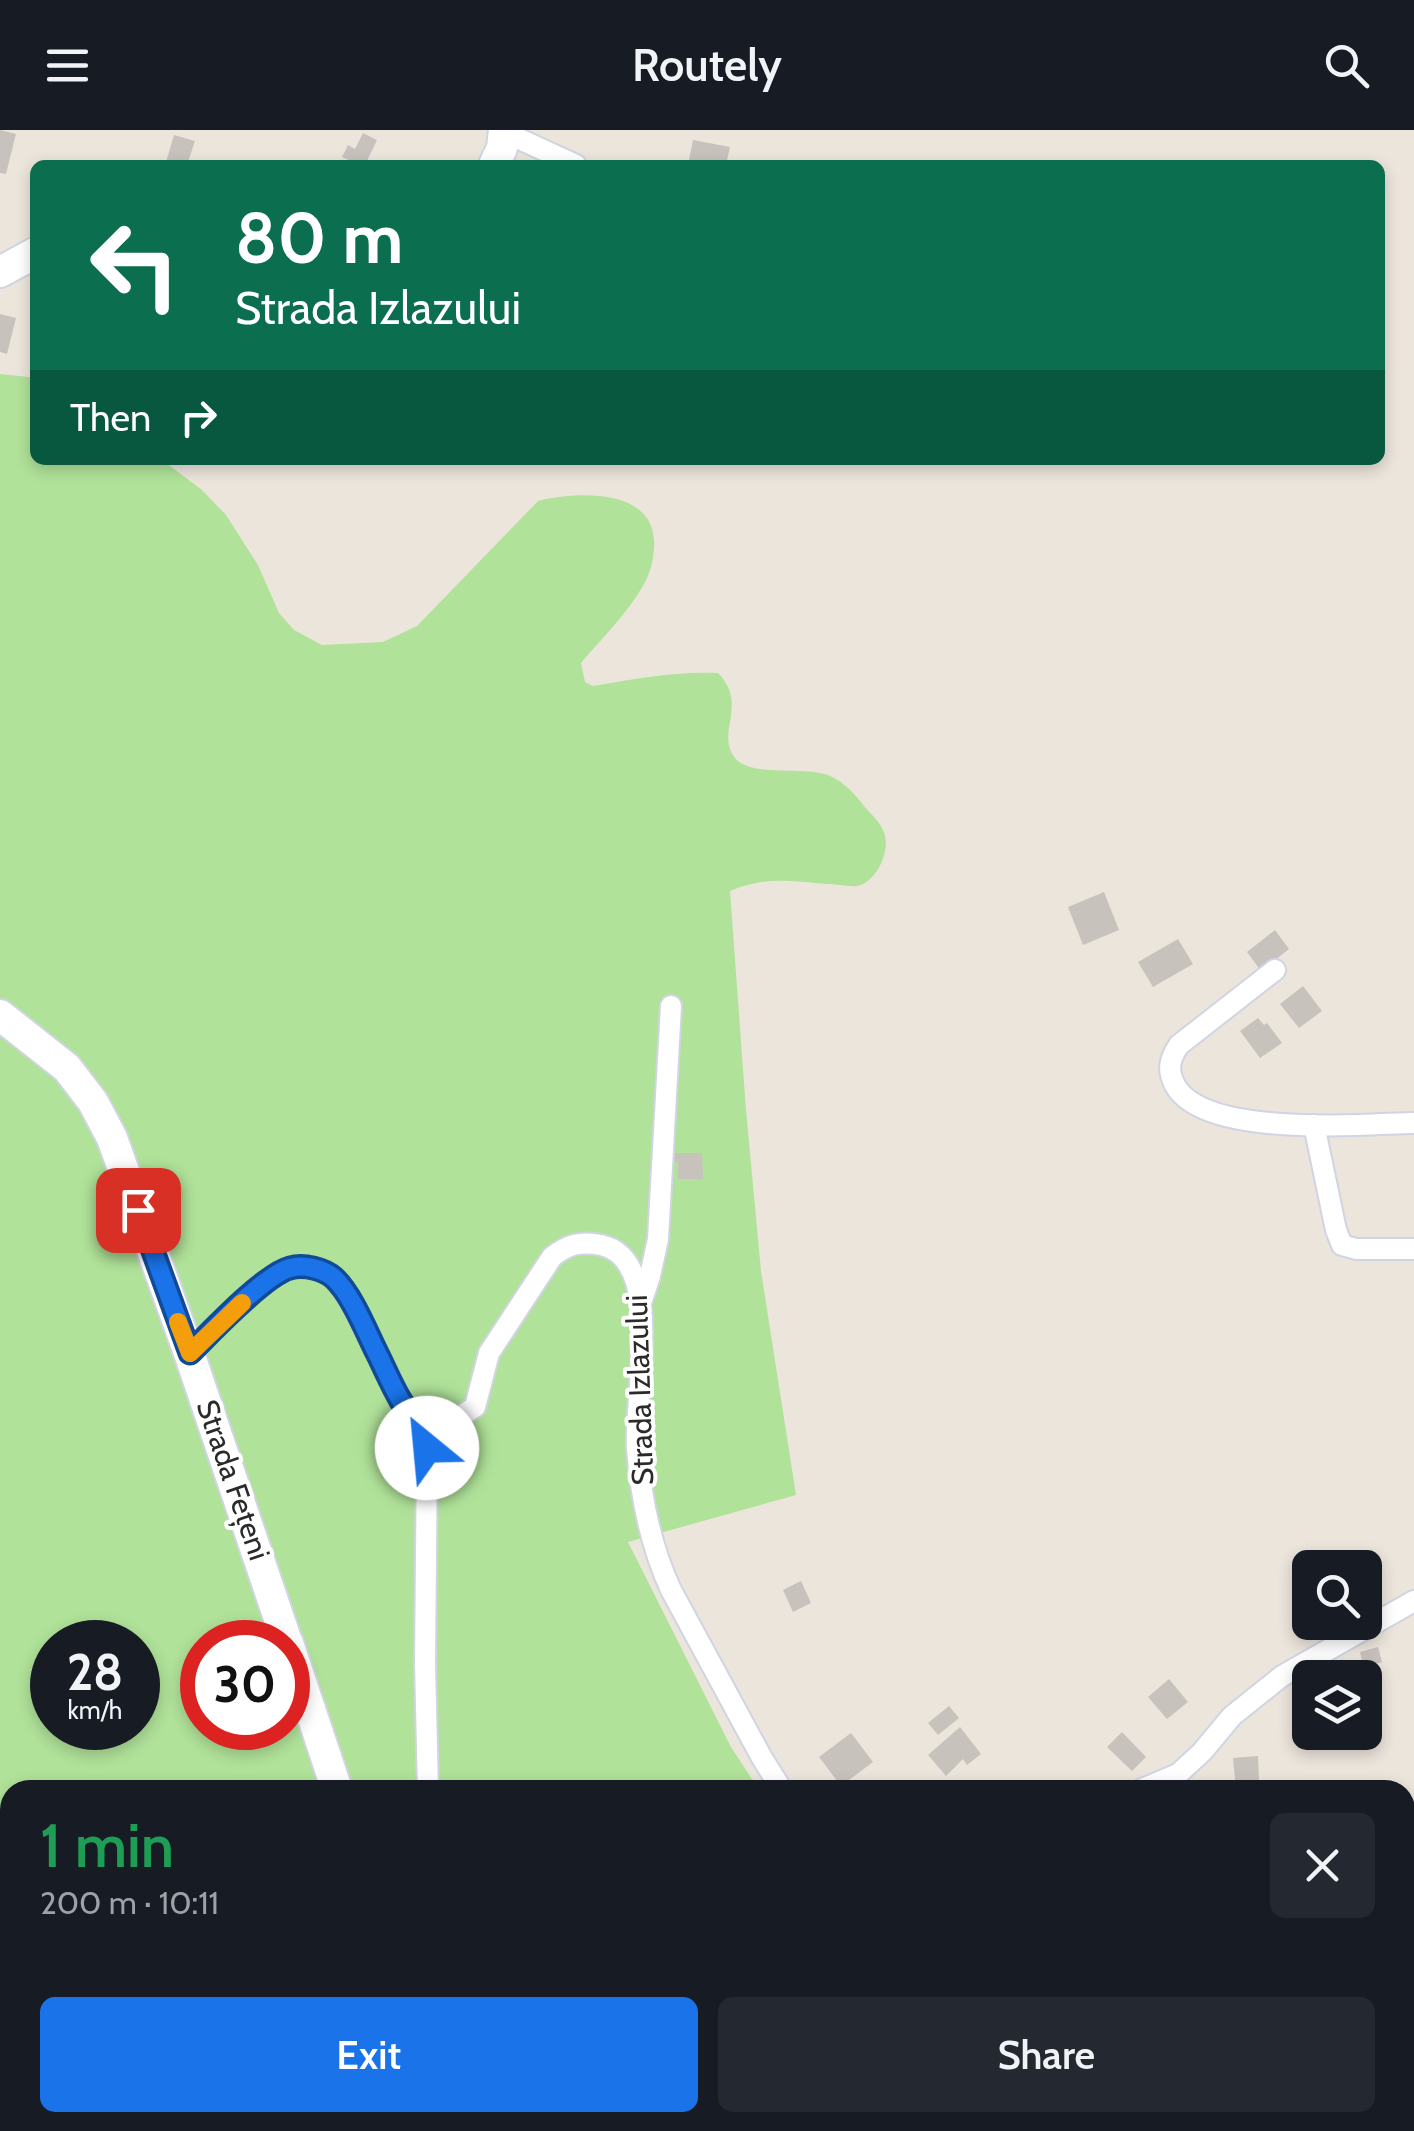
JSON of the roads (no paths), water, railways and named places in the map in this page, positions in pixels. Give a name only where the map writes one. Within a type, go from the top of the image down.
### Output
[{"type":"street","points":[[496,160],[504,131],[565,160]]},
{"type":"street","points":[[0,272],[30,256]]},
{"type":"street","points":[[1275,970],[1178,1045],[1171,1056],[1169,1072],[1176,1089],[1191,1103],[1211,1113],[1264,1122],[1414,1123]]},
{"type":"street","points":[[642,1300],[658,1238],[671,1006]]},
{"type":"street","name":"Strada Fețeni","points":[[0,1016],[68,1068],[93,1102],[112,1138],[280,1620]]},
{"type":"street","points":[[1314,1125],[1342,1245],[1356,1250],[1414,1249]]},
{"type":"street","name":"Strada Izlazului","points":[[414,1417],[432,1426],[446,1424],[474,1407],[489,1353],[533,1283],[562,1248],[583,1242],[612,1248],[632,1270],[642,1300],[637,1445],[650,1535],[671,1590],[776,1780]]},
{"type":"street","points":[[190,1353],[236,1307],[289,1268],[320,1270],[334,1278],[350,1300],[402,1402],[424,1433],[427,1448],[428,1780]]},
{"type":"street","points":[[1164,1780],[1178,1774],[1232,1716],[1282,1676],[1414,1602]]},
{"type":"street","name":"Strada Fețeni","points":[[310,1709],[334,1780]]}]
